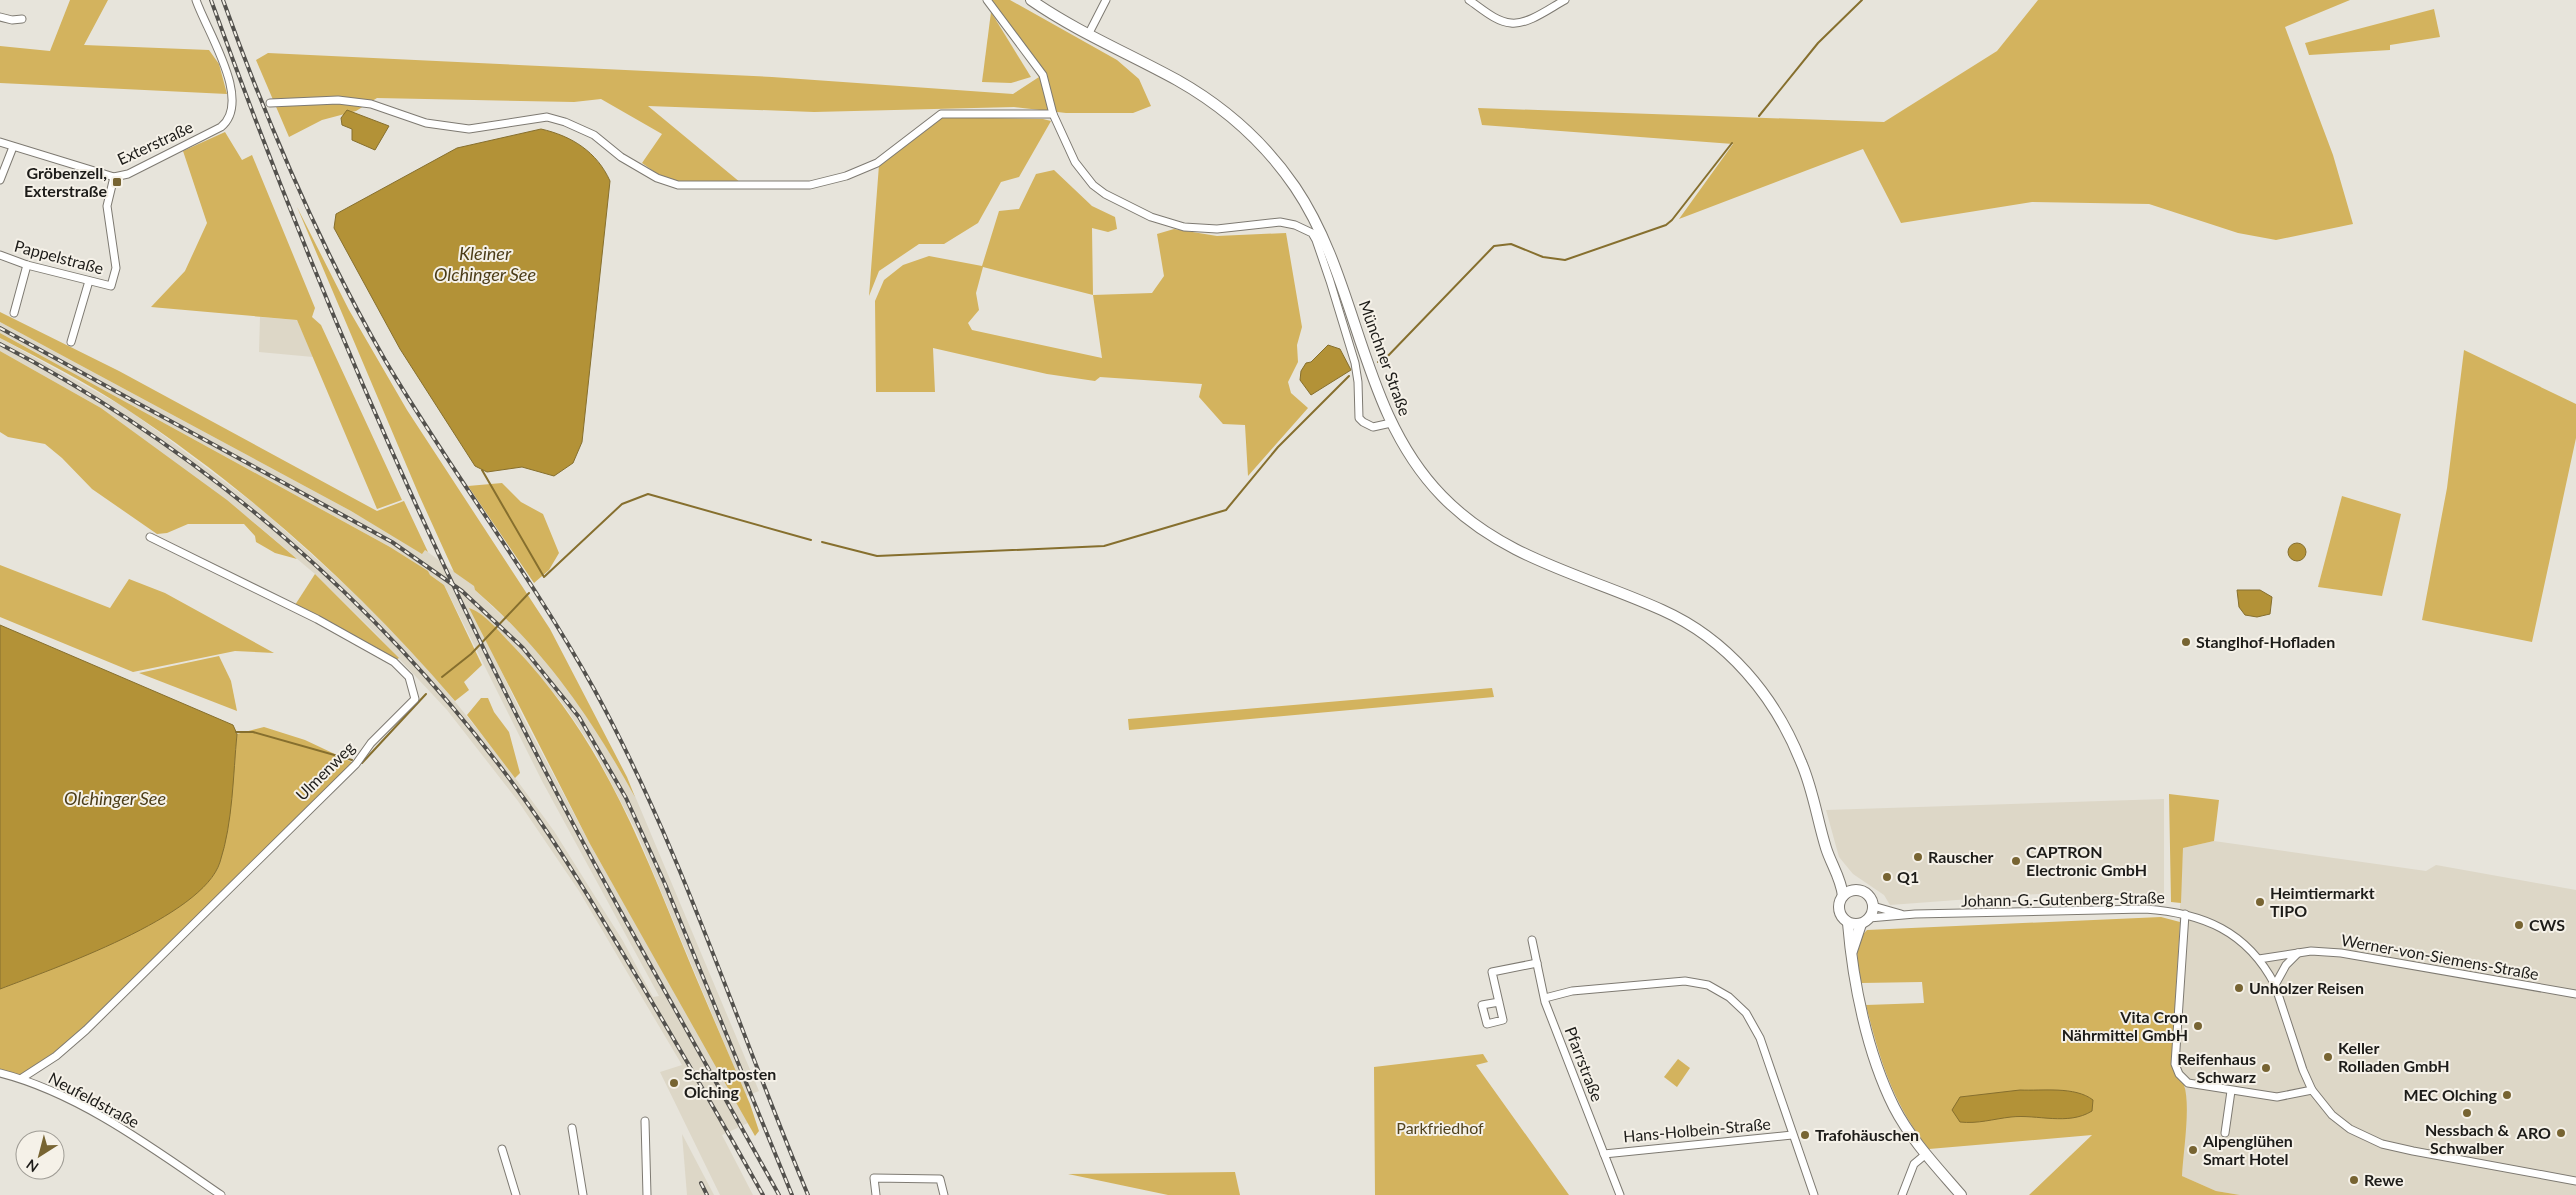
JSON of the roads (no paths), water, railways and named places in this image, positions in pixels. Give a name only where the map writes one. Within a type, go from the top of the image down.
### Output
[{"type":"main road","name":"Münchner Straße","points":[[1031,0],[1088,35],[1172,77],[1212,102],[1257,142],[1280,167],[1307,207],[1328,246],[1375,385],[1391,423],[1426,478],[1459,513],[1484,532],[1531,558],[1673,615],[1723,649],[1760,687],[1788,733],[1802,763],[1824,835]]},
{"type":"main road","points":[[1824,835],[1853,890],[1866,894],[1873,906],[1851,954]]},
{"type":"main road","points":[[1824,835],[1825,846],[1842,885],[1843,896],[1838,909],[1848,923],[1851,954],[1878,1071],[1895,1108],[1926,1154],[1961,1195]]},
{"type":"main road","points":[[1843,896],[1853,890]]},
{"type":"main road","points":[[1848,923],[1865,921]]},
{"type":"street","name":"Exterstraße","points":[[0,142],[114,177],[128,174],[221,127],[231,115],[233,104],[231,88],[224,62],[196,0]]},
{"type":"street","points":[[987,0],[1042,75],[1053,114],[1082,172],[1093,185],[1125,206],[1151,217],[1184,227],[1217,229],[1280,222],[1295,225],[1312,233],[1330,281],[1355,363],[1358,382],[1359,418],[1373,427],[1391,423]]},
{"type":"street","points":[[1088,35],[1106,0]]},
{"type":"street","points":[[1469,0],[1500,20],[1511,24],[1527,20],[1566,0]]},
{"type":"street","points":[[0,17],[12,20],[22,19]]},
{"type":"street","points":[[270,104],[338,100],[371,104],[426,123],[469,129],[547,117],[565,122],[594,135],[621,157],[657,178],[678,185],[810,184],[846,176],[877,163],[941,114],[1053,114]]},
{"type":"street","points":[[0,180],[13,147]]},
{"type":"street","name":"Pappelstraße","points":[[0,255],[27,265],[110,286],[116,268],[115,250],[108,222],[107,206],[114,177]]},
{"type":"street","points":[[14,313],[27,265]]},
{"type":"street","points":[[70,342],[89,281]]},
{"type":"street","name":"Ulmenweg","points":[[22,1078],[56,1056],[86,1030],[356,764],[371,743],[415,699],[410,677],[394,662],[317,620],[150,537]]},
{"type":"street","name":"Johann-G.-Gutenberg-Straße","points":[[1873,906],[1904,915]]},
{"type":"street","name":"Johann-G.-Gutenberg-Straße","points":[[1865,921],[1904,915],[2145,909],[2185,914],[2206,920],[2235,936],[2259,959],[2275,985],[2303,1070],[2312,1090],[2336,1118],[2355,1132],[2382,1144],[2425,1154],[2576,1181]]},
{"type":"street","points":[[2185,914],[2176,1064],[2179,1074],[2188,1083],[2277,1097],[2312,1090]]},
{"type":"street","name":"Pfarrstraße","points":[[1532,940],[1545,998],[1576,1086],[1620,1195]]},
{"type":"street","name":"Werner-von-Siemens-Straße","points":[[2259,959],[2319,951],[2341,953],[2576,994]]},
{"type":"street","points":[[2275,985],[2286,966],[2299,953]]},
{"type":"street","points":[[1499,1002],[1492,972],[1537,963]]},
{"type":"street","points":[[1545,998],[1572,991],[1685,981],[1708,985],[1718,990],[1744,1010],[1755,1028],[1814,1195]]},
{"type":"street","name":"Neufeldstraße","points":[[0,1073],[22,1078],[115,1123],[221,1195]]},
{"type":"street","points":[[2225,1133],[2231,1091]]},
{"type":"street","points":[[645,1121],[646,1195]]},
{"type":"street","points":[[572,1128],[583,1195]]},
{"type":"street","name":"Hans-Holbein-Straße","points":[[1604,1154],[1792,1135]]},
{"type":"street","points":[[502,1150],[516,1195]]},
{"type":"street","points":[[1902,1195],[1914,1164],[1926,1154]]},
{"type":"street","points":[[876,1195],[874,1178],[940,1180],[944,1195]]},
{"type":"water","points":[[347,110],[389,126],[375,150],[352,140],[352,129],[342,125],[341,118]]},
{"type":"water","name":"Kleiner Olchinger See","points":[[541,129],[563,136],[582,147],[598,162],[610,181],[582,442],[573,463],[554,476],[522,467],[487,472],[475,466],[400,349],[334,228],[336,214],[457,148]]},
{"type":"water","points":[[1328,345],[1340,349],[1351,370],[1311,395],[1300,380],[1301,371],[1306,363],[1311,362]]},
{"type":"water","points":[[2293,543],[2301,543],[2306,548],[2304,559],[2293,561],[2288,556],[2288,548]]},
{"type":"water","points":[[2237,590],[2260,590],[2272,597],[2270,614],[2257,617],[2245,615],[2239,607]]},
{"type":"water","name":"Olchinger See","points":[[0,625],[233,725],[237,734],[228,831],[220,862],[208,882],[186,902],[157,921],[123,939],[88,955],[0,989]]},
{"type":"water","points":[[2020,1090],[2058,1090],[2077,1093],[2093,1100],[2092,1111],[2073,1118],[2063,1119],[2021,1116],[1979,1122],[1960,1122],[1952,1110],[1960,1097]]},
{"type":"waterway","points":[[1759,116],[1818,43],[1862,0]]},
{"type":"waterway","points":[[1378,362],[1384,360],[1494,246],[1511,244],[1543,257],[1565,260],[1666,225],[1672,220],[1732,143]]},
{"type":"waterway","points":[[822,542],[877,556],[1104,546],[1226,510],[1278,447],[1349,376]]},
{"type":"waterway","points":[[482,470],[544,577],[622,504],[648,494],[811,540]]},
{"type":"waterway","points":[[442,677],[471,654],[529,593]]},
{"type":"waterway","points":[[362,763],[426,694]]},
{"type":"waterway","points":[[236,732],[253,732],[352,760]]},
{"type":"railway","points":[[211,0],[280,184],[355,366],[434,545],[476,634],[582,841],[779,1195]]},
{"type":"railway","points":[[223,0],[258,93],[296,184],[361,317],[410,402],[518,564],[570,647],[626,750],[682,875],[808,1195]]},
{"type":"railway","points":[[0,328],[392,542],[462,591],[523,648],[579,717],[626,798],[665,884],[792,1195]]},
{"type":"railway","points":[[0,344],[76,387],[150,434],[221,485],[289,541],[353,601],[415,664],[472,731],[525,800],[556,846],[658,1013],[763,1195]]},
{"type":"railway","points":[[701,1183],[707,1195]]},
{"type":"place","name":"Gröbenzell, Exterstraße","points":[[117,182]]},
{"type":"place","name":"Stanglhof-Hofladen","points":[[2186,642]]},
{"type":"place","name":"Rauscher","points":[[1918,857]]},
{"type":"place","name":"CAPTRON Electronic GmbH","points":[[2016,861]]},
{"type":"place","name":"Q1","points":[[1887,877]]},
{"type":"place","name":"Heimtiermarkt TIPO","points":[[2260,902]]},
{"type":"place","name":"CWS","points":[[2519,925]]},
{"type":"place","name":"Unholzer Reisen","points":[[2239,988]]},
{"type":"place","name":"Vita Cron Nährmittel GmbH","points":[[2198,1026]]},
{"type":"place","name":"Keller Rolladen GmbH","points":[[2328,1057]]},
{"type":"place","name":"Reifenhaus Schwarz","points":[[2266,1068]]},
{"type":"place","name":"Schaltposten Olching","points":[[674,1083]]},
{"type":"place","name":"MEC Olching","points":[[2507,1095]]},
{"type":"place","name":"Nessbach & Schwalber","points":[[2467,1113]]},
{"type":"place","name":"ARO","points":[[2561,1133]]},
{"type":"place","name":"Trafohäuschen","points":[[1805,1135]]},
{"type":"place","name":"Alpenglühen Smart Hotel","points":[[2193,1150]]},
{"type":"place","name":"Rewe","points":[[2354,1180]]},
{"type":"park label","name":"Parkfriedhof","points":[[1440,1128]]}]
